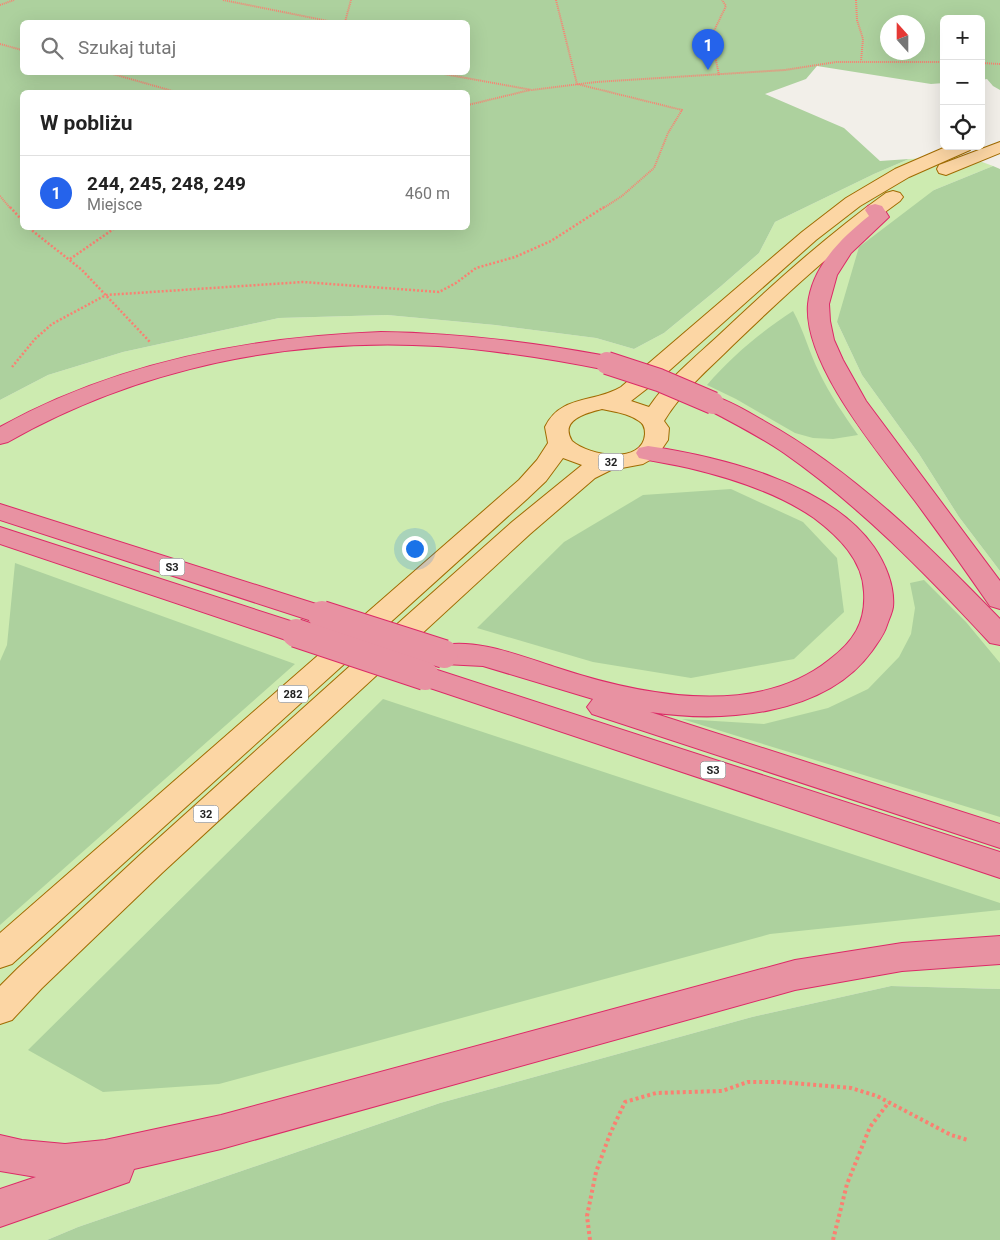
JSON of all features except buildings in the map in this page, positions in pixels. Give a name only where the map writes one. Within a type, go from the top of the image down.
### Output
[{"type":"highway","points":[[874,210],[879,217],[836,257],[823,288],[819,321],[825,342],[832,361],[843,381],[880,437],[1000,600]]},
{"type":"highway","points":[[0,437],[74,399],[117,383],[211,357],[283,344],[375,338],[477,341],[538,349],[607,363],[659,380],[713,403],[790,446],[835,480],[902,539],[969,603],[1000,636]]},
{"type":"highway","points":[[434,665],[482,656],[602,692],[639,699],[713,706],[753,703],[791,694],[833,675],[858,654],[870,636],[876,621],[879,601],[878,585],[863,551],[842,528],[817,509],[790,495],[686,459],[648,453]]},
{"type":"highway","name":"S3","points":[[0,512],[322,615],[434,665],[1000,865]]},
{"type":"highway","name":"S3","points":[[0,535],[296,633],[434,665],[1000,836]]},
{"type":"highway","points":[[0,1153],[22,1158],[65,1162],[91,1161],[221,1132],[683,1004],[795,975],[902,957],[1000,950]]},
{"type":"highway","points":[[0,1208],[221,1132]]},
{"type":"main road","points":[[985,139],[1000,134]]},
{"type":"main road","points":[[653,420],[667,398],[693,371],[816,257],[874,210],[898,193],[944,170],[1000,147]]},
{"type":"main road","points":[[560,443],[557,429],[565,416],[582,406],[606,403],[621,397],[654,372],[809,236],[853,202],[902,173],[955,150]]},
{"type":"main road","points":[[606,403],[633,408],[653,420],[658,428],[660,437],[656,445],[648,453]]},
{"type":"main road","name":"32","points":[[560,443],[578,456],[605,463]]},
{"type":"main road","name":"282","points":[[0,954],[530,482],[550,462],[560,443]]},
{"type":"main road","name":"32","points":[[0,1009],[30,978],[145,870],[536,515],[586,473],[605,463],[636,459],[648,453]]},
{"type":"path","points":[[0,5],[14,0]]},
{"type":"path","points":[[223,0],[323,20]]},
{"type":"path","points":[[346,20],[351,0]]},
{"type":"path","points":[[556,0],[577,84]]},
{"type":"path","points":[[719,75],[711,37],[726,6],[722,0]]},
{"type":"path","points":[[856,0],[857,20],[863,39],[861,61]]},
{"type":"path","points":[[0,44],[20,49]]},
{"type":"path","points":[[470,105],[532,90],[577,84],[785,70],[836,62],[940,62]]},
{"type":"path","points":[[985,63],[1000,64]]},
{"type":"path","points":[[116,75],[169,90]]},
{"type":"path","points":[[448,75],[532,90]]},
{"type":"path","points":[[12,367],[36,338],[52,324],[106,296],[303,282],[438,292],[456,283],[476,268],[515,257],[551,241],[622,196],[654,168],[668,133],[682,110],[577,84]]},
{"type":"path","points":[[0,196],[10,204],[20,217]]},
{"type":"path","points":[[31,230],[70,259],[150,342]]},
{"type":"path","points":[[70,259],[112,230]]},
{"type":"path","points":[[590,1240],[587,1216],[596,1172],[610,1134],[625,1102],[656,1093],[722,1091],[748,1082],[780,1082],[851,1088],[877,1096],[951,1135],[968,1140]]},
{"type":"path","points":[[832,1240],[847,1184],[860,1151],[870,1127],[889,1102]]},
{"type":"green space","points":[[0,0],[1000,0],[1000,90],[985,79],[985,15],[940,15],[940,83],[931,84],[817,66],[806,79],[765,94],[844,128],[880,161],[909,159],[775,222],[759,253],[664,333],[634,349],[596,338],[495,325],[387,315],[279,318],[123,352],[48,375],[0,400]]},
{"type":"green space","points":[[966,156],[993,166],[934,190],[837,322],[862,375],[919,454],[959,517],[1000,571],[1000,989],[891,986],[752,1017],[440,1103],[78,1227],[47,1240],[0,1240],[0,400],[48,375],[123,352],[279,318],[387,315],[495,325],[596,338],[634,349],[664,333],[759,253],[775,222],[909,159]]},
{"type":"green space","points":[[993,166],[1000,169],[1000,571],[959,517],[919,454],[862,375],[837,322],[859,247],[934,190]]},
{"type":"green space","points":[[793,311],[823,380],[837,405],[858,435],[833,439],[813,438],[795,433],[736,399],[707,385],[747,345]]},
{"type":"green space","points":[[731,489],[803,522],[837,558],[844,612],[794,659],[691,678],[593,662],[477,628],[564,542],[643,495]]},
{"type":"green space","points":[[15,563],[295,664],[0,925],[0,661],[7,645]]},
{"type":"green space","points":[[924,580],[966,622],[1000,663],[1000,817],[682,719],[764,724],[828,708],[868,689],[899,657],[911,634],[915,608],[910,583]]},
{"type":"green space","points":[[383,699],[1000,903],[1000,910],[770,934],[219,1084],[103,1092],[28,1050]]},
{"type":"green space","points":[[891,986],[1000,989],[1000,1240],[47,1240],[78,1227],[440,1103],[752,1017]]},
{"type":"place","name":"244, 245, 248, 249","points":[[708,70]]}]
